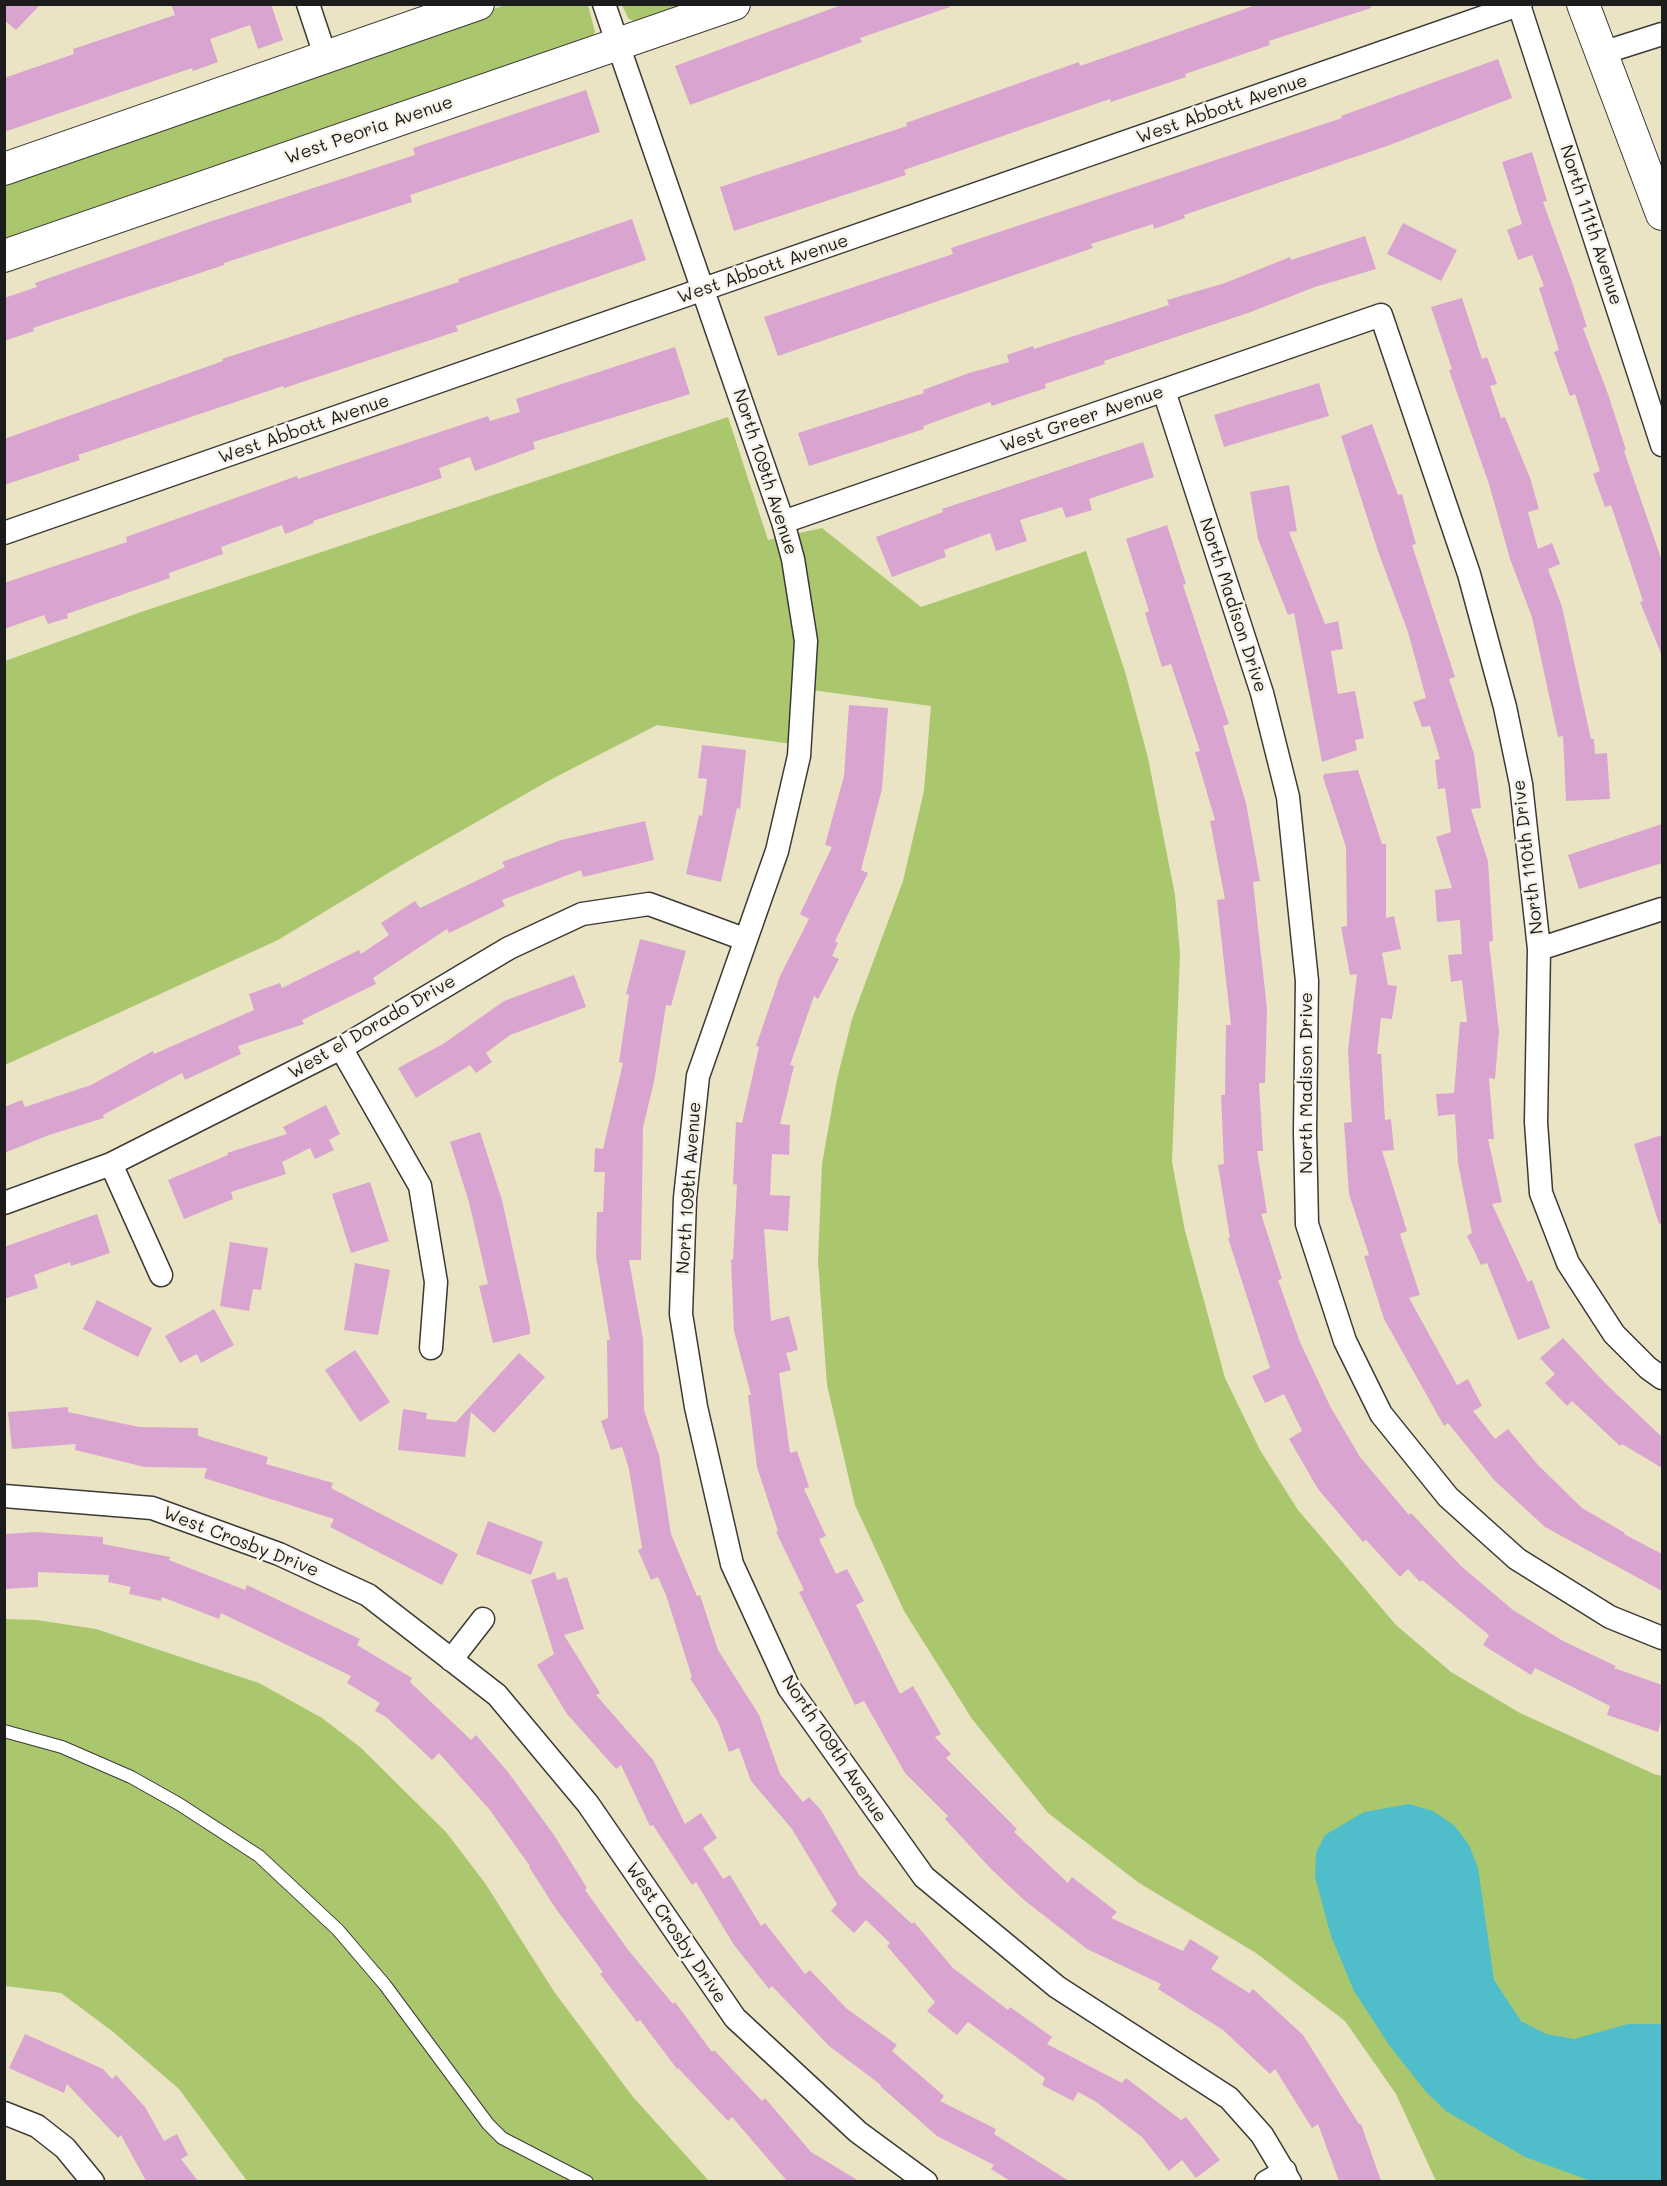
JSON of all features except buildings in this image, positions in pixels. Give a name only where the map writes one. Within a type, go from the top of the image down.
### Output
[{"type":"street","points":[[308,4],[326,58]]},
{"type":"street","points":[[4,169],[478,4]]},
{"type":"street","name":"North 109th Avenue","points":[[604,4],[783,522],[793,559],[806,641],[799,756],[777,851],[744,939],[698,1076],[685,1198],[681,1314],[696,1407],[732,1564],[789,1688],[924,1877],[1057,1987],[1229,2098],[1262,2135],[1281,2178]]},
{"type":"street","name":"West Peoria Avenue","points":[[4,256],[734,4]]},
{"type":"street","points":[[1583,4],[1662,214]]},
{"type":"street","name":"West Abbott Avenue","points":[[4,533],[1520,5]]},
{"type":"street","name":"North 111th Avenue","points":[[1520,5],[1662,446]]},
{"type":"street","points":[[1602,53],[1662,34]]},
{"type":"street","name":"West Greer Avenue","points":[[783,522],[1381,315]]},
{"type":"street","name":"North 110th Drive","points":[[1381,315],[1469,574],[1505,707],[1521,784],[1539,949],[1536,1122],[1541,1193],[1568,1263],[1614,1334],[1648,1368],[1662,1378]]},
{"type":"street","name":"North Madison Drive","points":[[1164,391],[1262,693],[1288,797],[1306,981],[1307,1224],[1345,1341],[1381,1414],[1448,1497],[1517,1559],[1610,1617],[1662,1638]]},
{"type":"street","name":"West el Dorado Drive","points":[[4,1203],[111,1164],[341,1048],[508,948],[582,914],[649,904],[744,939]]},
{"type":"street","points":[[1539,949],[1662,909]]},
{"type":"street","points":[[341,1048],[420,1186],[436,1282],[431,1348]]},
{"type":"street","points":[[111,1164],[160,1275]]},
{"type":"street","name":"West Crosby Drive","points":[[4,1496],[152,1508],[279,1554],[368,1595],[497,1695],[588,1804],[735,2018],[858,2132],[926,2181]]},
{"type":"street","points":[[451,1660],[483,1619]]},
{"type":"street","points":[[4,2113],[37,2126],[65,2148],[93,2181]]},
{"type":"lane","points":[[4,1731],[62,1747],[131,1777],[179,1804],[259,1856],[345,1938],[386,1985],[488,2124],[502,2138],[587,2181]]},
{"type":"green space","points":[[505,5],[588,5],[595,32],[591,39],[5,246],[4,178]]},
{"type":"green space","points":[[622,5],[699,5],[635,22],[628,18]]},
{"type":"green space","points":[[728,417],[768,540],[822,528],[921,607],[1086,551],[1126,675],[1148,758],[1175,895],[1180,954],[1172,1162],[1185,1231],[1225,1378],[1260,1450],[1298,1510],[1396,1625],[1451,1672],[1520,1713],[1662,1776],[1662,2181],[1436,2181],[1396,2094],[1345,2021],[1256,1953],[1139,1883],[1048,1813],[972,1719],[904,1611],[855,1505],[827,1385],[818,1261],[822,1164],[837,1079],[852,1019],[903,881],[924,791],[931,706],[804,689],[799,745],[657,725],[550,780],[405,863],[278,940],[5,1065],[5,661],[141,612]]},
{"type":"green space","points":[[5,1619],[37,1620],[96,1629],[259,1683],[322,1718],[360,1747],[446,1832],[485,1883],[555,1993],[633,2097],[709,2181],[247,2181],[179,2089],[112,2031],[61,1993],[5,1986]]},
{"type":"water","points":[[1409,1804],[1433,1811],[1455,1826],[1469,1845],[1478,1868],[1494,1980],[1521,2021],[1546,2034],[1574,2039],[1628,2024],[1662,2024],[1662,2180],[1591,2181],[1525,2157],[1446,2111],[1426,2092],[1389,2045],[1354,1991],[1331,1936],[1315,1877],[1316,1853],[1325,1835],[1364,1812]]}]
